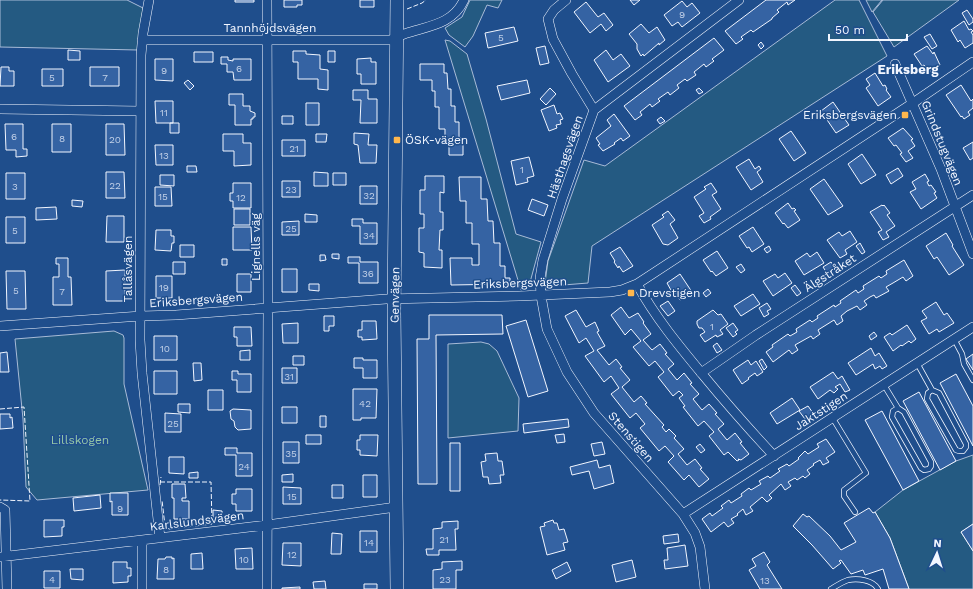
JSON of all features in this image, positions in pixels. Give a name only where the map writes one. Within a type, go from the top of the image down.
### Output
[{"type":"street","name":"Tallåsvägen","points":[[149,0],[142,40],[140,111],[140,340],[142,373],[160,538]]},
{"type":"street","name":"Lignells väg","points":[[266,0],[268,307],[267,589]]},
{"type":"street","name":"Genvägen","points":[[397,0],[398,38],[395,299],[397,589]]},
{"type":"street","points":[[398,38],[443,22],[453,16],[461,7],[464,0]]},
{"type":"street","points":[[566,0],[554,10],[548,19],[553,39],[594,110]]},
{"type":"street","name":"Hästhagsvägen","points":[[541,296],[540,278],[543,260],[562,199],[594,110],[740,0]]},
{"type":"street","name":"Tannhöjdsvägen","points":[[142,40],[390,40],[398,38]]},
{"type":"street","name":"Eriksbergsvägen","points":[[0,326],[395,299],[541,296],[622,290],[637,284],[973,62]]},
{"type":"street","name":"Grindstugvägen","points":[[895,64],[941,169],[973,254]]},
{"type":"street","points":[[0,109],[140,111]]},
{"type":"street","name":"Älgstråket","points":[[701,372],[973,194]]},
{"type":"street","points":[[637,284],[644,298],[666,329],[738,417],[774,456]]},
{"type":"street","name":"Stenstigen","points":[[541,296],[547,329],[567,372],[575,385],[594,413],[683,514],[695,533],[700,547],[706,589]]},
{"type":"street","name":"Jaktstigen","points":[[683,514],[973,327]]},
{"type":"street","name":"Karlslundsvägen","points":[[4,556],[267,525],[396,506]]},
{"type":"street","points":[[0,507],[5,510],[4,556],[7,589]]},
{"type":"street","points":[[142,540],[142,589]]},
{"type":"lane","points":[[954,339],[962,354],[964,364],[973,380]]},
{"type":"lane","points":[[917,363],[932,390],[939,394],[966,444],[963,451],[956,450],[927,399],[928,393],[932,390]]},
{"type":"lane","points":[[884,385],[898,408],[904,412],[931,462],[929,469],[924,470],[921,468],[892,417],[893,411],[898,408]]},
{"type":"lane","points":[[832,417],[866,473],[844,490],[844,496],[855,512]]},
{"type":"lane","points":[[831,589],[849,580],[864,580],[877,586],[878,589]]},
{"type":"green space","points":[[0,0],[127,0],[143,8],[138,50],[0,47]]},
{"type":"green space","points":[[470,0],[502,0],[498,8],[487,5],[473,36],[465,47],[449,35],[445,28],[462,17]]},
{"type":"green space","points":[[835,0],[859,0],[887,56],[592,246],[588,283],[551,286],[545,283],[548,261],[584,160],[605,166]]},
{"type":"green space","points":[[866,0],[882,0],[872,12]]},
{"type":"green space","points":[[883,0],[959,0],[894,47],[873,12]]},
{"type":"green space","points":[[445,40],[450,41],[467,54],[486,119],[516,234],[541,242],[529,286],[521,290]]},
{"type":"green space","name":"Lillskogen","points":[[114,331],[123,335],[124,338],[124,384],[148,490],[37,500],[26,487],[23,419],[15,339]]},
{"type":"green space","points":[[481,342],[489,344],[497,351],[519,398],[518,431],[448,438],[448,344]]},
{"type":"green space","points":[[973,455],[973,524],[961,532],[973,551],[973,589],[909,589],[890,538],[875,512],[903,490],[956,461]]},
{"type":"building","points":[[235,0],[254,0],[254,2],[235,2]]},
{"type":"building","points":[[284,0],[302,0],[302,5],[297,5],[297,7],[284,7]]},
{"type":"building","points":[[360,0],[374,0],[374,7],[360,7]]},
{"type":"building","points":[[630,0],[640,0],[634,5]]},
{"type":"building","points":[[766,0],[795,0],[788,5],[787,2],[777,10],[779,12],[772,19],[753,32],[751,30],[741,37],[743,39],[736,44],[725,31]]},
{"type":"building","points":[[682,1],[687,7],[692,3],[700,13],[682,27],[678,22],[672,26],[664,15]]},
{"type":"building","points":[[586,2],[598,17],[604,13],[613,25],[606,31],[601,24],[590,33],[574,12]]},
{"type":"building","points":[[967,10],[973,19],[973,22],[969,25],[962,13]]},
{"type":"building","points":[[964,21],[969,30],[971,29],[973,31],[971,32],[973,35],[973,43],[965,48],[960,40],[958,42],[951,30]]},
{"type":"building","points":[[641,24],[649,33],[657,27],[665,40],[659,45],[659,43],[644,56],[643,54],[641,56],[637,49],[637,44],[629,34]]},
{"type":"building","points":[[514,27],[518,41],[488,48],[485,33]]},
{"type":"building","points":[[930,34],[937,46],[932,49],[924,37]]},
{"type":"building","points":[[714,38],[724,50],[712,59],[714,61],[706,67],[704,64],[694,72],[696,75],[687,81],[685,79],[677,85],[679,88],[670,95],[668,92],[658,99],[660,101],[652,107],[650,104],[640,112],[642,115],[635,120],[624,106]]},
{"type":"building","points":[[761,42],[764,46],[761,49],[758,45]]},
{"type":"building","points":[[545,46],[549,63],[540,65],[536,48]]},
{"type":"building","points":[[927,46],[933,54],[934,52],[940,65],[929,72],[924,65],[922,66],[914,54]]},
{"type":"building","points":[[68,50],[80,51],[80,60],[68,60]]},
{"type":"building","points":[[606,50],[613,60],[621,54],[630,66],[608,82],[594,60]]},
{"type":"building","points":[[293,51],[306,51],[306,54],[320,55],[320,69],[328,70],[328,90],[318,89],[318,79],[298,79],[298,62],[293,62]]},
{"type":"building","points":[[328,51],[335,51],[335,62],[328,62]]},
{"type":"building","points":[[194,52],[213,52],[213,62],[194,62]]},
{"type":"building","points":[[221,57],[228,57],[228,60],[233,61],[233,59],[251,59],[251,80],[234,80],[233,72],[227,72],[227,64],[221,64]]},
{"type":"building","points":[[371,58],[371,62],[376,62],[376,84],[361,84],[361,74],[357,74],[357,59]]},
{"type":"building","points":[[155,59],[173,59],[173,81],[155,80]]},
{"type":"building","points":[[420,64],[444,64],[444,73],[447,73],[448,89],[451,89],[451,106],[455,106],[455,122],[459,122],[459,138],[463,138],[463,155],[449,155],[449,140],[445,140],[445,129],[439,129],[439,107],[435,107],[435,91],[432,91],[432,80],[420,80]]},
{"type":"building","points":[[1,67],[9,67],[9,71],[14,71],[14,86],[0,86]]},
{"type":"building","points":[[90,67],[119,67],[119,86],[90,86]]},
{"type":"building","points":[[42,69],[63,69],[63,86],[42,86]]},
{"type":"building","points":[[875,73],[883,86],[885,85],[886,90],[891,97],[878,106],[866,88],[870,85],[866,79]]},
{"type":"building","points":[[188,80],[194,86],[190,90],[184,83]]},
{"type":"building","points":[[527,80],[530,93],[501,100],[497,86]]},
{"type":"building","points":[[961,85],[971,101],[973,99],[973,108],[968,112],[970,115],[964,119],[946,95]]},
{"type":"building","points":[[550,88],[556,94],[546,105],[540,99]]},
{"type":"building","points":[[699,88],[703,92],[699,94],[696,90]]},
{"type":"building","points":[[353,90],[368,90],[368,99],[377,99],[377,123],[360,123],[361,100],[353,100]]},
{"type":"building","points":[[229,94],[243,94],[243,106],[250,106],[250,111],[255,113],[255,117],[251,119],[251,125],[235,125],[235,105],[229,105]]},
{"type":"building","points":[[155,101],[173,101],[173,123],[156,123]]},
{"type":"building","points":[[833,102],[849,125],[836,133],[821,111]]},
{"type":"building","points":[[306,103],[319,103],[319,125],[306,125]]},
{"type":"building","points":[[554,105],[557,114],[560,113],[563,119],[560,120],[561,124],[556,125],[557,128],[549,131],[541,110]]},
{"type":"building","points":[[614,114],[630,136],[623,141],[621,138],[614,143],[615,144],[603,151],[598,145],[600,144],[596,138],[611,126],[607,120]]},
{"type":"building","points":[[282,116],[293,116],[293,124],[282,124]]},
{"type":"building","points":[[661,117],[665,121],[660,124],[657,120]]},
{"type":"building","points":[[170,123],[179,123],[179,133],[170,133]]},
{"type":"building","points":[[5,124],[23,124],[23,149],[27,149],[27,156],[16,157],[16,150],[6,150]]},
{"type":"building","points":[[52,124],[71,124],[71,152],[52,152]]},
{"type":"building","points":[[106,124],[124,124],[125,155],[106,155]]},
{"type":"building","points":[[903,128],[913,139],[911,140],[915,146],[908,151],[913,158],[906,162],[896,145],[894,146],[888,138]]},
{"type":"building","points":[[791,131],[806,153],[794,161],[779,139]]},
{"type":"building","points":[[354,133],[369,134],[368,145],[377,145],[376,163],[360,163],[358,145],[354,144]]},
{"type":"building","points":[[223,134],[243,134],[243,143],[251,143],[251,165],[234,166],[234,151],[223,151]]},
{"type":"building","points":[[316,134],[327,134],[326,142],[316,142]]},
{"type":"building","points":[[282,140],[305,140],[305,156],[282,156]]},
{"type":"building","points":[[973,142],[973,158],[970,160],[963,148]]},
{"type":"building","points":[[155,145],[173,145],[173,165],[156,165]]},
{"type":"building","points":[[862,154],[876,175],[861,184],[848,164]]},
{"type":"building","points":[[529,157],[534,176],[527,178],[528,182],[516,185],[511,161]]},
{"type":"building","points":[[749,159],[755,169],[759,166],[761,169],[757,172],[763,182],[751,190],[736,167]]},
{"type":"building","points":[[187,166],[196,166],[197,172],[187,172]]},
{"type":"building","points":[[898,168],[903,176],[891,184],[886,175]]},
{"type":"building","points":[[106,172],[124,172],[125,198],[106,198]]},
{"type":"building","points":[[314,172],[328,173],[328,186],[314,186]]},
{"type":"building","points":[[6,173],[25,173],[25,199],[6,199]]},
{"type":"building","points":[[333,173],[346,173],[346,185],[333,185]]},
{"type":"building","points":[[925,174],[929,181],[927,182],[929,186],[931,185],[936,192],[934,193],[937,198],[921,209],[910,192],[916,189],[912,182]]},
{"type":"building","points":[[160,175],[174,175],[174,186],[160,185]]},
{"type":"building","points":[[425,176],[444,176],[444,193],[440,192],[440,212],[443,212],[443,230],[440,230],[439,250],[442,250],[442,268],[424,267],[424,253],[419,252],[419,228],[424,228],[424,214],[420,214],[420,190],[425,190]]},
{"type":"building","points":[[459,177],[481,177],[481,199],[487,199],[488,221],[493,221],[494,243],[500,243],[500,266],[505,266],[505,278],[510,278],[510,284],[451,285],[450,258],[472,258],[472,265],[479,265],[479,244],[472,244],[472,223],[466,223],[466,201],[460,201]]},
{"type":"building","points":[[824,179],[843,206],[828,215],[810,189]]},
{"type":"building","points":[[282,181],[300,181],[300,197],[282,197]]},
{"type":"building","points":[[233,183],[251,183],[251,208],[233,208],[233,201],[230,201],[230,193],[233,193]]},
{"type":"building","points":[[711,183],[717,192],[712,195],[721,209],[710,217],[711,219],[704,223],[699,216],[704,213],[694,197],[706,189],[704,187]]},
{"type":"building","points":[[360,186],[377,186],[377,204],[360,204]]},
{"type":"building","points":[[155,187],[171,187],[172,206],[155,206]]},
{"type":"building","points":[[532,199],[548,205],[544,216],[528,210]]},
{"type":"building","points":[[72,200],[83,201],[82,207],[72,206]]},
{"type":"building","points":[[788,203],[792,209],[794,208],[796,210],[794,211],[800,220],[788,228],[775,213]]},
{"type":"building","points":[[884,205],[890,213],[887,215],[895,226],[886,232],[889,237],[883,240],[878,232],[882,230],[870,212]]},
{"type":"building","points":[[56,207],[57,219],[36,220],[36,208]]},
{"type":"building","points":[[234,209],[250,209],[250,225],[234,225]]},
{"type":"building","points":[[668,211],[675,220],[670,224],[678,238],[668,245],[663,244],[652,225],[664,217],[662,215]]},
{"type":"building","points":[[305,214],[317,215],[317,222],[305,222]]},
{"type":"building","points":[[107,216],[124,216],[124,242],[106,242]]},
{"type":"building","points":[[6,217],[25,217],[25,243],[6,243]]},
{"type":"building","points":[[352,219],[363,219],[363,223],[377,223],[377,244],[360,244],[360,226],[352,226]]},
{"type":"building","points":[[299,221],[299,235],[282,235],[282,222]]},
{"type":"building","points":[[233,227],[251,227],[252,250],[233,250]]},
{"type":"building","points":[[753,227],[764,244],[752,252],[749,247],[747,248],[739,236]]},
{"type":"building","points":[[156,230],[171,230],[171,236],[174,236],[174,243],[172,243],[171,251],[155,250]]},
{"type":"building","points":[[850,231],[857,242],[845,250],[847,254],[840,258],[827,240],[839,232],[842,236]]},
{"type":"building","points":[[946,233],[964,265],[949,275],[937,257],[934,259],[926,246]]},
{"type":"building","points":[[860,243],[865,252],[862,254],[856,246]]},
{"type":"building","points":[[180,245],[194,245],[194,257],[180,257]]},
{"type":"building","points":[[769,246],[771,250],[767,253],[764,249]]},
{"type":"building","points":[[620,247],[633,266],[623,272],[619,266],[618,268],[610,253]]},
{"type":"building","points":[[717,251],[728,268],[716,276],[712,271],[711,272],[703,260]]},
{"type":"building","points":[[817,252],[824,263],[804,275],[795,261],[807,253],[810,257]]},
{"type":"building","points":[[332,254],[339,254],[339,259],[332,258]]},
{"type":"building","points":[[320,255],[325,255],[326,260],[320,261]]},
{"type":"building","points":[[348,257],[360,257],[360,262],[378,262],[378,283],[359,283],[359,263],[348,263]]},
{"type":"building","points":[[56,258],[68,258],[68,277],[71,277],[72,305],[53,305],[53,277],[59,277],[59,264],[56,264]]},
{"type":"building","points":[[222,259],[227,259],[227,265],[222,265]]},
{"type":"building","points":[[904,260],[913,276],[906,281],[903,277],[886,287],[889,291],[876,298],[874,295],[870,297],[864,301],[867,305],[860,310],[857,306],[847,311],[841,316],[843,321],[837,325],[834,320],[818,330],[820,334],[813,339],[811,336],[795,345],[798,350],[792,354],[789,350],[773,362],[766,352],[773,347],[772,345],[788,334],[790,336],[797,332],[796,329],[810,320],[812,322],[818,318],[817,316],[834,305],[835,307],[841,303],[840,301],[856,290],[858,293],[864,289],[863,286],[879,276],[881,278],[887,274],[886,271]]},
{"type":"building","points":[[173,262],[185,262],[185,274],[173,274]]},
{"type":"building","points":[[831,262],[835,268],[831,270],[833,273],[829,276],[823,267]]},
{"type":"building","points":[[741,264],[745,270],[741,273],[736,267]]},
{"type":"building","points":[[282,269],[297,269],[297,292],[282,292]]},
{"type":"building","points":[[125,270],[125,301],[106,301],[106,271]]},
{"type":"building","points":[[6,271],[25,271],[26,309],[7,309]]},
{"type":"building","points":[[785,273],[792,283],[773,296],[763,281],[775,274],[778,278]]},
{"type":"building","points":[[237,274],[251,274],[251,292],[237,292]]},
{"type":"building","points":[[680,274],[692,292],[680,300],[674,290],[672,292],[667,283]]},
{"type":"building","points":[[156,276],[172,276],[172,298],[156,298]]},
{"type":"building","points":[[309,284],[319,284],[319,291],[309,290]]},
{"type":"building","points":[[795,285],[801,293],[797,296],[791,288]]},
{"type":"building","points":[[708,289],[711,293],[706,297],[703,293]]},
{"type":"building","points":[[753,294],[760,304],[741,316],[734,306]]},
{"type":"building","points":[[668,301],[675,311],[668,316],[660,306]]},
{"type":"building","points":[[936,302],[944,315],[947,313],[954,323],[939,332],[937,329],[929,334],[921,321],[927,318],[922,311]]},
{"type":"building","points":[[767,303],[771,309],[767,311],[769,314],[764,317],[759,308]]},
{"type":"building","points":[[621,307],[629,318],[638,313],[651,334],[643,340],[652,350],[660,344],[667,353],[665,354],[674,364],[668,369],[677,380],[684,373],[692,383],[690,384],[699,394],[693,399],[702,410],[709,404],[724,424],[718,429],[727,440],[735,433],[742,442],[740,443],[749,454],[741,460],[738,459],[739,460],[737,461],[728,452],[724,455],[709,436],[714,432],[704,421],[698,426],[683,407],[685,406],[679,398],[683,395],[679,391],[673,396],[658,377],[664,372],[655,361],[649,366],[633,347],[641,341],[631,329],[625,335],[611,315]]},
{"type":"building","points":[[576,310],[586,327],[595,322],[599,331],[597,332],[605,346],[597,350],[609,365],[616,359],[622,367],[620,368],[630,380],[622,387],[634,402],[641,396],[647,403],[645,404],[664,425],[662,427],[666,432],[669,429],[676,436],[674,438],[684,449],[678,454],[687,465],[695,459],[702,468],[700,469],[709,479],[699,487],[689,475],[684,480],[668,462],[674,456],[665,446],[659,451],[640,428],[645,424],[636,413],[630,418],[611,394],[619,388],[611,376],[604,382],[585,356],[594,351],[586,338],[579,343],[565,316]]},
{"type":"building","points":[[713,310],[718,315],[721,314],[728,324],[720,330],[723,334],[717,337],[716,335],[705,342],[700,335],[705,332],[702,328],[699,328],[697,321]]},
{"type":"building","points":[[429,315],[502,315],[503,334],[436,335],[437,484],[418,484],[417,339],[429,339]]},
{"type":"building","points":[[324,316],[334,316],[334,326],[329,326],[329,331],[324,331]]},
{"type":"building","points":[[526,320],[548,391],[528,397],[506,326]]},
{"type":"building","points":[[362,321],[376,321],[377,339],[362,340],[362,337],[358,337],[358,330],[362,330]]},
{"type":"building","points":[[298,323],[298,343],[283,343],[282,324]]},
{"type":"building","points":[[733,323],[738,330],[735,332],[737,334],[733,337],[726,328]]},
{"type":"building","points":[[907,325],[916,339],[911,343],[909,341],[902,346],[901,345],[893,351],[884,337],[890,333],[892,335]]},
{"type":"building","points":[[234,327],[251,327],[252,346],[237,346],[237,337],[234,337]]},
{"type":"building","points":[[874,332],[877,336],[871,340],[869,336]]},
{"type":"building","points":[[154,336],[177,336],[177,360],[154,360]]},
{"type":"building","points":[[717,343],[722,350],[717,353],[713,346]]},
{"type":"building","points":[[871,348],[875,356],[879,353],[887,366],[882,369],[880,366],[875,369],[873,364],[856,375],[848,363]]},
{"type":"building","points":[[250,350],[250,360],[240,360],[240,351]]},
{"type":"building","points":[[7,352],[9,372],[0,372],[0,353]]},
{"type":"building","points":[[973,354],[973,370],[966,359]]},
{"type":"building","points":[[293,356],[304,356],[304,365],[293,365]]},
{"type":"building","points":[[354,358],[363,358],[363,360],[377,360],[377,378],[363,378],[363,368],[354,368]]},
{"type":"building","points":[[762,359],[767,367],[764,370],[759,361]]},
{"type":"building","points":[[748,360],[751,365],[756,361],[763,372],[757,376],[755,373],[742,384],[733,370]]},
{"type":"building","points":[[193,363],[201,363],[202,380],[194,381]]},
{"type":"building","points":[[282,368],[297,368],[297,383],[282,383]]},
{"type":"building","points":[[154,371],[177,371],[177,394],[154,394]]},
{"type":"building","points":[[232,371],[238,371],[238,374],[251,374],[251,392],[237,392],[237,380],[232,380]]},
{"type":"building","points":[[833,372],[838,379],[842,376],[850,390],[845,392],[840,384],[835,387],[838,389],[834,393],[830,390],[818,399],[810,387]]},
{"type":"building","points":[[956,374],[973,406],[973,446],[940,383]]},
{"type":"building","points":[[353,389],[377,389],[376,418],[361,418],[361,420],[353,420]]},
{"type":"building","points":[[208,390],[223,390],[223,410],[208,410]]},
{"type":"building","points":[[919,392],[956,461],[940,470],[903,401]]},
{"type":"building","points":[[792,398],[800,410],[777,424],[770,413]]},
{"type":"building","points":[[178,404],[190,404],[190,413],[178,412]]},
{"type":"building","points":[[808,406],[813,413],[805,419],[799,411]]},
{"type":"building","points":[[282,407],[297,407],[297,423],[282,423]]},
{"type":"building","points":[[233,409],[251,410],[251,429],[238,430],[235,427],[234,421],[231,419],[230,411]]},
{"type":"building","points":[[882,411],[919,481],[903,490],[865,420]]},
{"type":"building","points":[[165,413],[181,414],[181,432],[165,432]]},
{"type":"building","points":[[0,414],[10,414],[10,418],[12,417],[13,428],[0,429]]},
{"type":"building","points":[[320,416],[326,416],[326,427],[320,427]]},
{"type":"building","points":[[568,419],[569,427],[524,433],[523,424]]},
{"type":"building","points":[[564,434],[565,442],[557,443],[555,435]]},
{"type":"building","points":[[306,435],[321,435],[321,444],[306,444]]},
{"type":"building","points":[[360,435],[378,435],[377,456],[360,455],[360,450],[357,450],[357,440],[360,440]]},
{"type":"building","points":[[826,439],[835,452],[826,458],[829,462],[823,465],[820,460],[813,464],[814,465],[807,470],[810,474],[805,478],[803,476],[797,480],[795,478],[788,482],[791,486],[785,490],[781,484],[769,495],[772,498],[767,502],[762,497],[750,507],[753,511],[746,515],[743,509],[737,514],[738,515],[731,519],[734,523],[728,527],[724,522],[711,532],[702,519],[710,513],[712,516],[723,508],[721,506],[729,500],[731,503],[742,496],[741,494],[749,488],[751,490],[761,484],[759,481],[768,476],[770,478],[780,471],[778,469],[787,464],[789,466],[799,459],[798,458],[805,451],[808,454],[819,447],[817,444]]},
{"type":"building","points":[[283,442],[299,442],[299,463],[283,463]]},
{"type":"building","points":[[602,442],[605,454],[594,456],[591,444]]},
{"type":"building","points":[[450,443],[460,443],[460,491],[450,491]]},
{"type":"building","points":[[700,444],[705,450],[701,453],[696,447]]},
{"type":"building","points":[[225,448],[237,448],[237,453],[252,453],[252,476],[236,476],[236,455],[225,455]]},
{"type":"building","points":[[497,453],[498,461],[502,461],[504,475],[500,475],[501,483],[489,484],[488,477],[483,477],[481,462],[486,461],[485,454]]},
{"type":"building","points":[[169,457],[184,457],[184,474],[169,473]]},
{"type":"building","points":[[597,460],[599,468],[610,465],[614,483],[594,489],[589,471],[572,475],[570,467]]},
{"type":"building","points":[[198,472],[198,478],[189,478],[189,473]]},
{"type":"building","points":[[293,474],[293,482],[282,482],[282,475]]},
{"type":"building","points":[[363,475],[377,475],[377,497],[363,497]]},
{"type":"building","points":[[172,484],[185,484],[186,498],[182,498],[182,501],[189,501],[189,519],[174,519]]},
{"type":"building","points":[[332,485],[343,485],[343,498],[332,498]]},
{"type":"building","points":[[283,487],[301,488],[301,504],[283,504]]},
{"type":"building","points":[[236,489],[252,489],[252,511],[236,511],[236,504],[232,504],[232,494],[236,494]]},
{"type":"building","points":[[110,493],[128,493],[128,515],[112,515],[112,501],[110,502]]},
{"type":"building","points":[[100,495],[101,508],[74,511],[73,498]]},
{"type":"building","points":[[869,508],[873,513],[875,512],[890,538],[909,589],[889,589],[883,569],[865,575],[863,570],[851,574],[841,560],[839,561],[841,563],[833,569],[793,526],[803,514],[807,517],[809,516],[830,536],[841,550],[856,542],[844,523]]},
{"type":"building","points":[[213,510],[222,511],[222,520],[213,520]]},
{"type":"building","points":[[44,520],[64,520],[62,536],[44,537]]},
{"type":"building","points":[[553,520],[554,523],[557,523],[559,530],[564,529],[568,542],[563,543],[565,550],[547,555],[540,527],[545,526],[544,523]]},
{"type":"building","points":[[458,521],[458,529],[455,529],[456,550],[439,550],[439,555],[427,555],[426,549],[433,549],[433,529],[442,528],[442,522]]},
{"type":"building","points":[[973,524],[973,551],[961,532]]},
{"type":"building","points":[[360,531],[377,531],[377,552],[360,552]]},
{"type":"building","points":[[332,533],[342,534],[341,554],[331,554]]},
{"type":"building","points":[[678,534],[679,542],[664,544],[663,536]]},
{"type":"building","points":[[283,543],[301,543],[301,566],[282,565]]},
{"type":"building","points":[[685,545],[688,566],[665,569],[664,560],[668,560],[667,548]]},
{"type":"building","points":[[252,548],[253,569],[236,569],[235,549]]},
{"type":"building","points":[[764,552],[770,562],[767,565],[782,589],[760,589],[749,570],[756,566],[752,559]]},
{"type":"building","points":[[202,553],[203,569],[191,569],[191,554]]},
{"type":"building","points":[[166,557],[172,557],[172,559],[174,558],[174,579],[157,579],[158,559],[165,559]]},
{"type":"building","points":[[632,560],[636,577],[616,582],[612,565]]},
{"type":"building","points":[[462,561],[462,570],[456,570],[456,589],[433,589],[433,570],[442,569],[442,562]]},
{"type":"building","points":[[113,562],[127,562],[127,568],[131,568],[131,576],[128,576],[128,582],[113,583]]},
{"type":"building","points":[[567,562],[571,571],[556,579],[552,570]]},
{"type":"building","points":[[70,569],[83,569],[83,580],[71,579]]},
{"type":"building","points":[[44,571],[60,571],[60,588],[44,588]]},
{"type":"building","points":[[325,581],[326,589],[314,589],[313,582]]},
{"type":"building","points":[[364,584],[377,584],[377,589],[364,589]]},
{"type":"building","points":[[300,587],[300,589],[282,589],[282,588]]},
{"type":"fence","points":[[407,9],[426,0]]},
{"type":"fence","points":[[0,409],[24,407],[30,501],[0,500]]},
{"type":"fence","points":[[160,485],[161,477]]},
{"type":"fence","points":[[160,482],[211,482],[212,524],[169,529],[165,526],[162,500]]},
{"type":"place","name":"Eriksbergsvägen","points":[[905,115]]},
{"type":"place","name":"ÖSK-vägen","points":[[397,140]]},
{"type":"place","name":"Drevstigen","points":[[631,293]]},
{"type":"district","name":"Eriksberg","points":[[908,69]]}]
